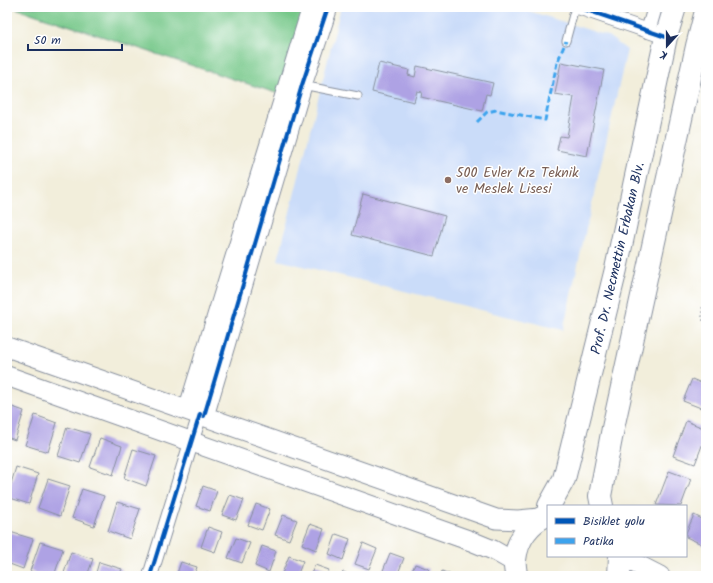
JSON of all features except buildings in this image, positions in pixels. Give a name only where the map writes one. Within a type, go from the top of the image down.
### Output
[{"type":"main road","points":[[197,413],[312,7]]},
{"type":"main road","points":[[197,413],[328,7]]},
{"type":"main road","name":"Prof. Dr. Necmettin Erbakan Blv.","points":[[550,505],[564,479],[616,269],[657,34],[675,7]]},
{"type":"main road","points":[[602,505],[600,496],[614,428],[701,48],[706,12]]},
{"type":"main road","points":[[7,348],[197,413],[496,519],[518,520],[546,512]]},
{"type":"main road","points":[[7,376],[471,541],[493,550],[515,569]]},
{"type":"main road","name":"Prof. Dr. Necmettin Erbakan Blv.","points":[[515,569],[518,544],[527,530],[546,512]]},
{"type":"main road","points":[[619,576],[621,557]]},
{"type":"main road","points":[[623,557],[660,576]]},
{"type":"street","points":[[578,7],[657,34],[655,7]]},
{"type":"street","points":[[150,576],[191,441],[197,413]]},
{"type":"lane","points":[[566,41],[575,7]]},
{"type":"lane","points":[[302,84],[358,96]]},
{"type":"path","points":[[706,296],[702,313],[706,324]]},
{"type":"shaded area","name":"500 Evler Kız Teknik ve Meslek Lisesi","points":[[341,7],[516,7],[608,36],[627,50],[563,330],[278,260]]},
{"type":"green space","points":[[12,7],[305,7],[279,94]]},
{"type":"marked path","points":[[477,122],[487,112],[496,110],[545,120],[557,63],[566,41]]},
{"type":"cycle path","points":[[204,416],[302,85],[328,7]]},
{"type":"cycle path","points":[[578,7],[666,37]]},
{"type":"cycle path","points":[[150,576],[200,414]]},
{"type":"place","name":"500 Evler Kız Teknik ve Meslek Lisesi","points":[[448,180]]}]
